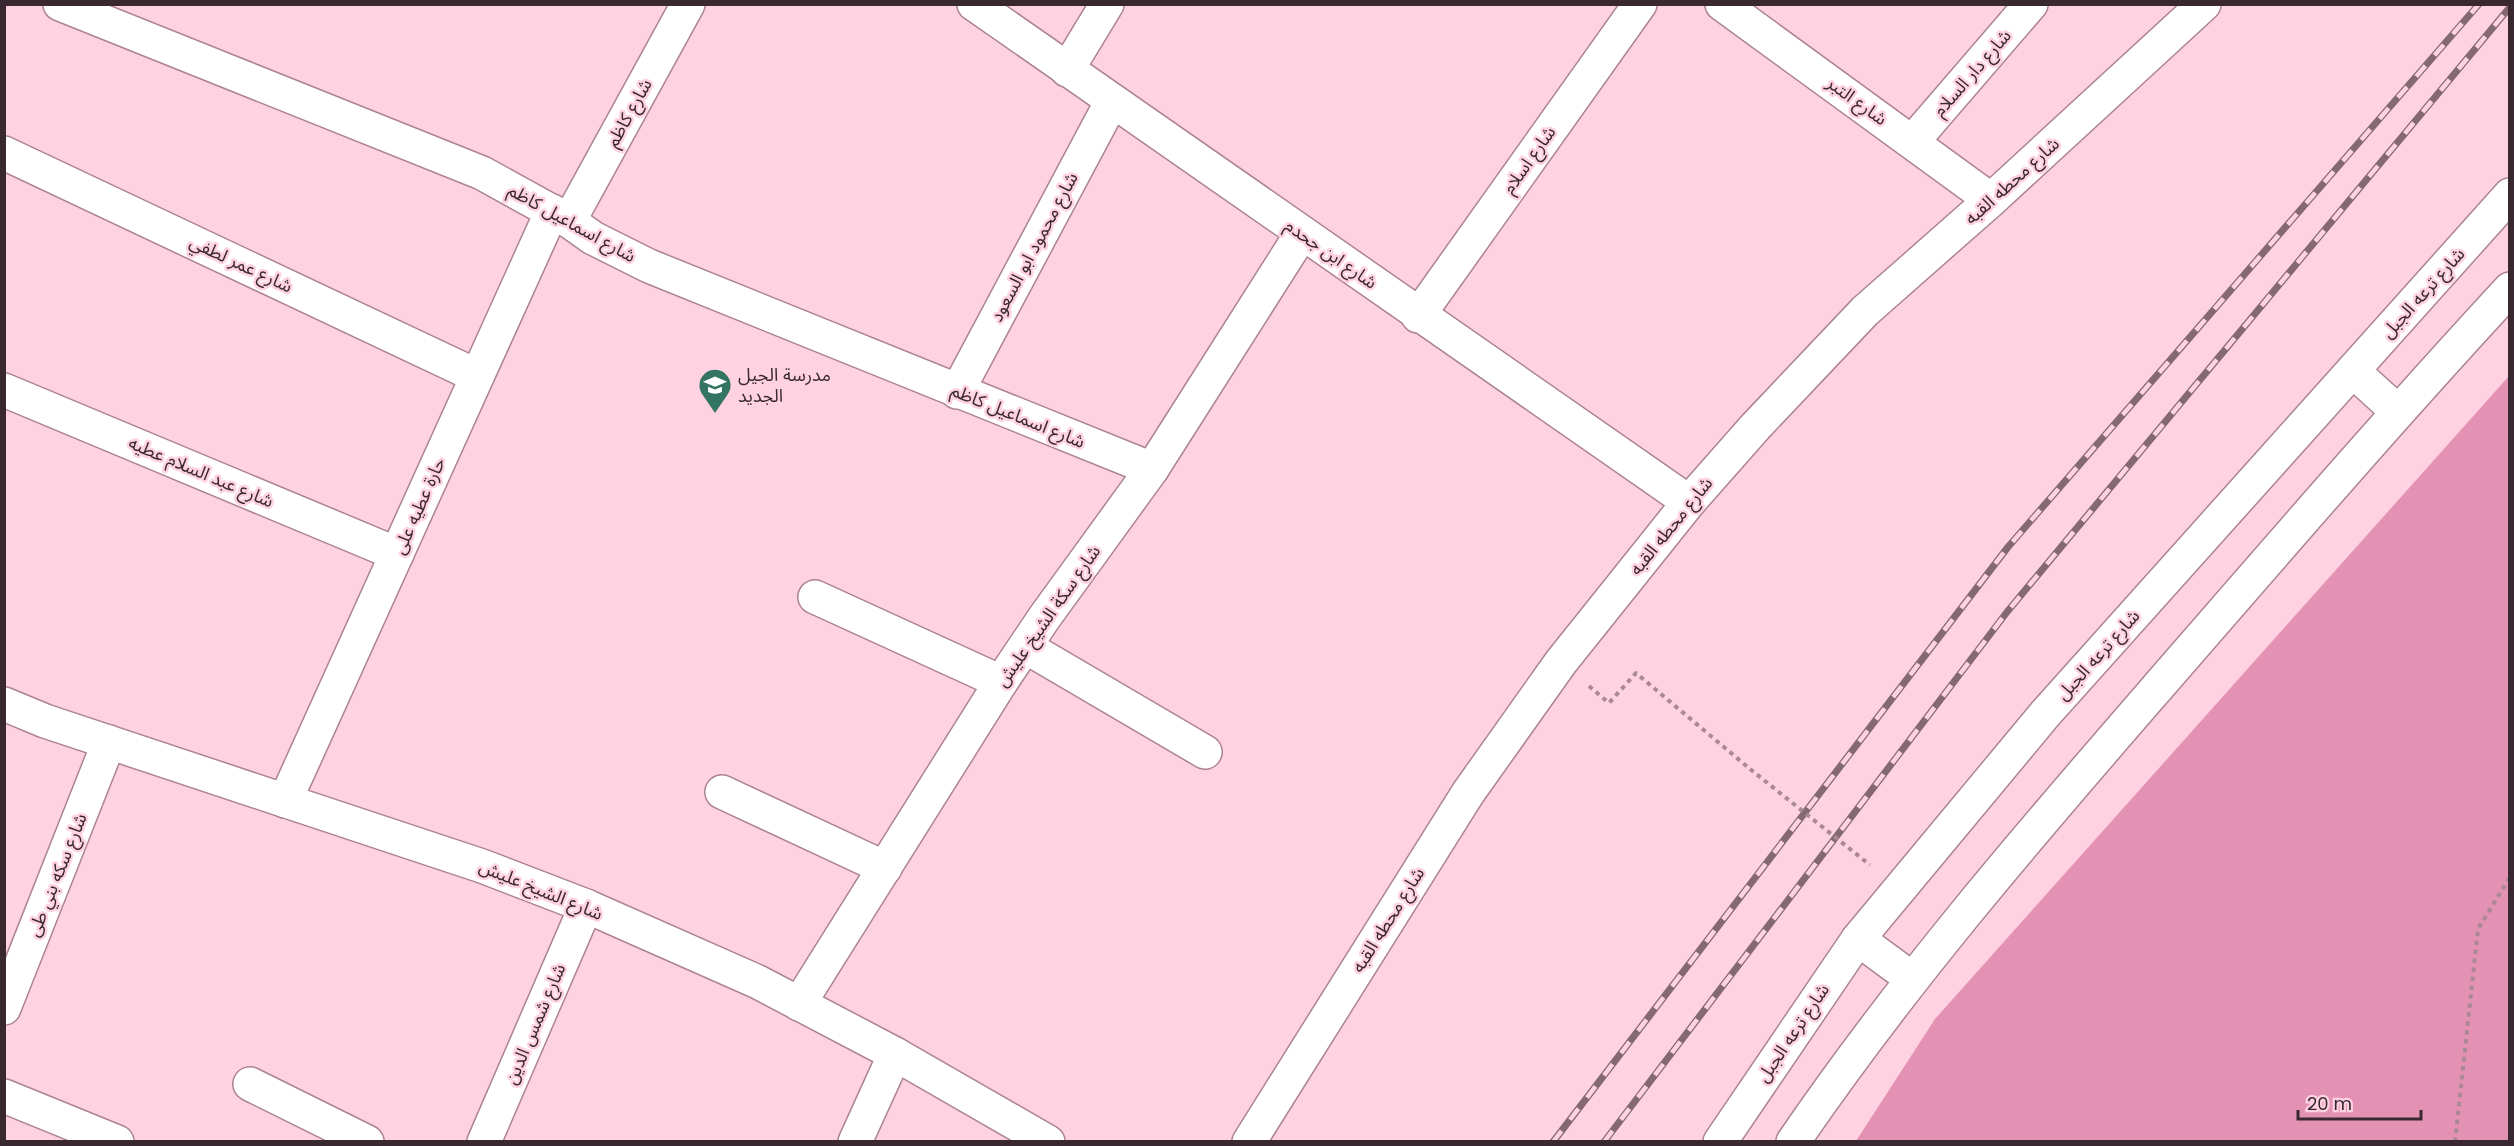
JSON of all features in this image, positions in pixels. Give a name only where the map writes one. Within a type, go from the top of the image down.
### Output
[{"type":"street","name":"شارع اسماعيل كاظم","points":[[60,4],[482,173],[561,216],[593,238],[650,266],[1152,469]]},
{"type":"street","name":"شارع كاظم","points":[[561,216],[688,4]]},
{"type":"street","name":"شارع ابن جحدم","points":[[974,4],[1689,502]]},
{"type":"street","points":[[1067,70],[1107,4]]},
{"type":"street","name":"شارع اسلام","points":[[1418,315],[1640,4]]},
{"type":"street","name":"شارع التبر","points":[[1722,4],[1991,200]]},
{"type":"street","name":"شارع دار السلام","points":[[1913,141],[2031,4]]},
{"type":"street","name":"شارع محطه القبه","points":[[1249,1142],[1468,793],[1561,662],[1689,502],[1756,426],[1865,312],[1991,200],[2204,4]]},
{"type":"street","name":"شارع محمود ابو السعود","points":[[957,392],[1112,101]]},
{"type":"street","name":"شارع عمر لطفي","points":[[4,153],[477,376]]},
{"type":"street","name":"شارع ترعه الجبل","points":[[1720,1142],[1858,939],[2044,714],[2510,195]]},
{"type":"street","name":"حارة عطيه على","points":[[285,801],[477,376],[561,216]]},
{"type":"street","name":"شارع سكة الشيخ عليش","points":[[799,1004],[1001,682],[1044,618],[1152,469],[1302,233]]},
{"type":"street","points":[[1793,1142],[1843,1068],[1911,978],[2017,849],[2397,411],[2510,289]]},
{"type":"street","points":[[2353,371],[2397,411]]},
{"type":"street","name":"شارع عبد السلام عطيه","points":[[4,390],[397,554]]},
{"type":"street","points":[[815,597],[1001,682]]},
{"type":"street","points":[[1026,647],[1205,752]]},
{"type":"street","name":"شارع الشيخ عليش","points":[[4,704],[110,742],[482,866],[586,906],[758,982],[895,1053],[1048,1142]]},
{"type":"street","name":"شارع سكه بني طى","points":[[4,1008],[110,742]]},
{"type":"street","points":[[722,792],[885,868]]},
{"type":"street","name":"شارع شمس الدين","points":[[484,1142],[586,906]]},
{"type":"street","points":[[1858,939],[1911,978]]},
{"type":"street","points":[[855,1142],[895,1053]]},
{"type":"street","points":[[250,1084],[367,1142]]},
{"type":"street","points":[[4,1096],[117,1142]]},
{"type":"path","points":[[1561,662],[1609,703],[1636,673],[1750,769],[1870,865]]},
{"type":"path","points":[[2455,1142],[2478,928],[2510,878]]},
{"type":"shaded area","points":[[2509,376],[2509,1141],[1856,1141],[1935,1019]]},
{"type":"railway","points":[[1553,1142],[2008,547],[2479,4]]},
{"type":"railway","points":[[1604,1142],[2007,612],[2510,7]]},
{"type":"place","name":"مدرسة الجيل الجديد","points":[[715,414]]}]
